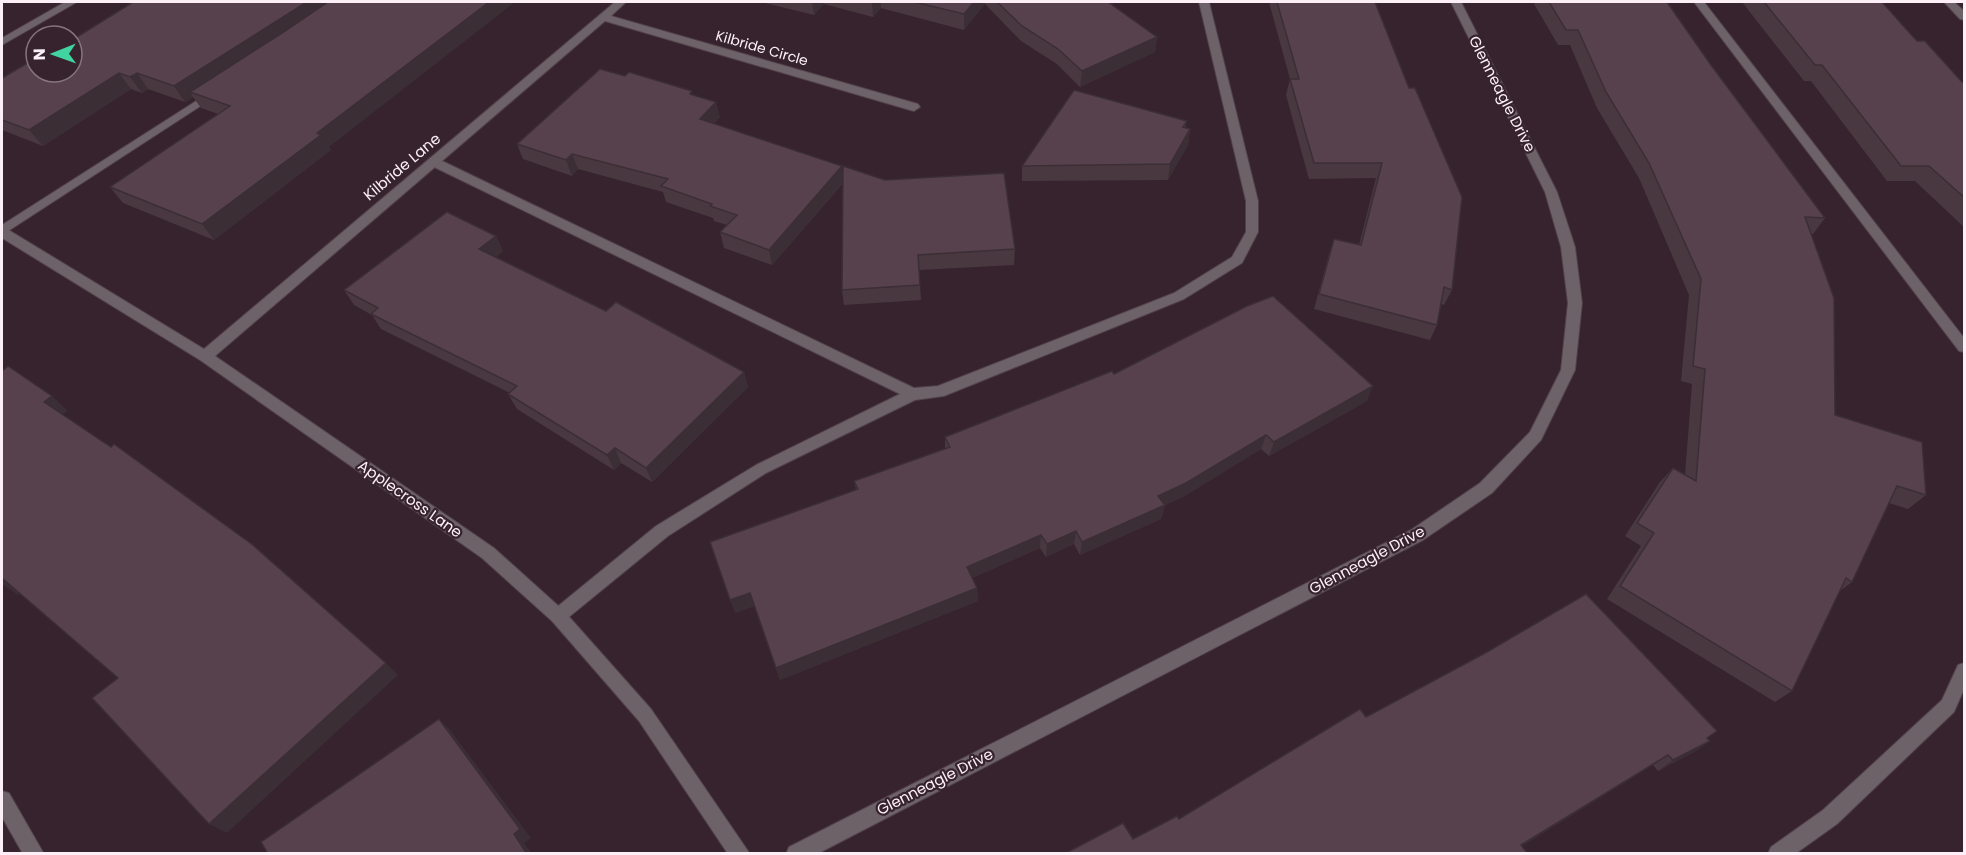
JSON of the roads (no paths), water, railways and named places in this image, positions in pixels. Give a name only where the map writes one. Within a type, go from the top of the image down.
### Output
[{"type":"street","points":[[2,42],[72,2]]},
{"type":"street","name":"Kilbride Lane","points":[[205,356],[621,2]]},
{"type":"street","points":[[558,616],[662,531],[761,469],[913,394],[939,392],[1179,296],[1237,260],[1252,232],[1251,201],[1204,2]]},
{"type":"street","name":"Glenneagle Drive","points":[[795,854],[1417,536],[1486,488],[1536,436],[1568,370],[1575,303],[1568,247],[1551,192],[1456,2]]},
{"type":"street","points":[[1699,2],[1898,264],[1965,347]]},
{"type":"street","points":[[1949,2],[1965,18]]},
{"type":"street","name":"Kilbride Circle","points":[[603,17],[914,107]]},
{"type":"street","points":[[2,232],[227,83]]},
{"type":"street","points":[[434,162],[913,394]]},
{"type":"street","name":"Applecross Lane","points":[[2,232],[205,356],[488,553],[558,616],[645,715],[741,854]]},
{"type":"street","points":[[1778,854],[1830,817],[1948,706],[1965,671]]},
{"type":"street","points":[[2,800],[34,854]]}]
